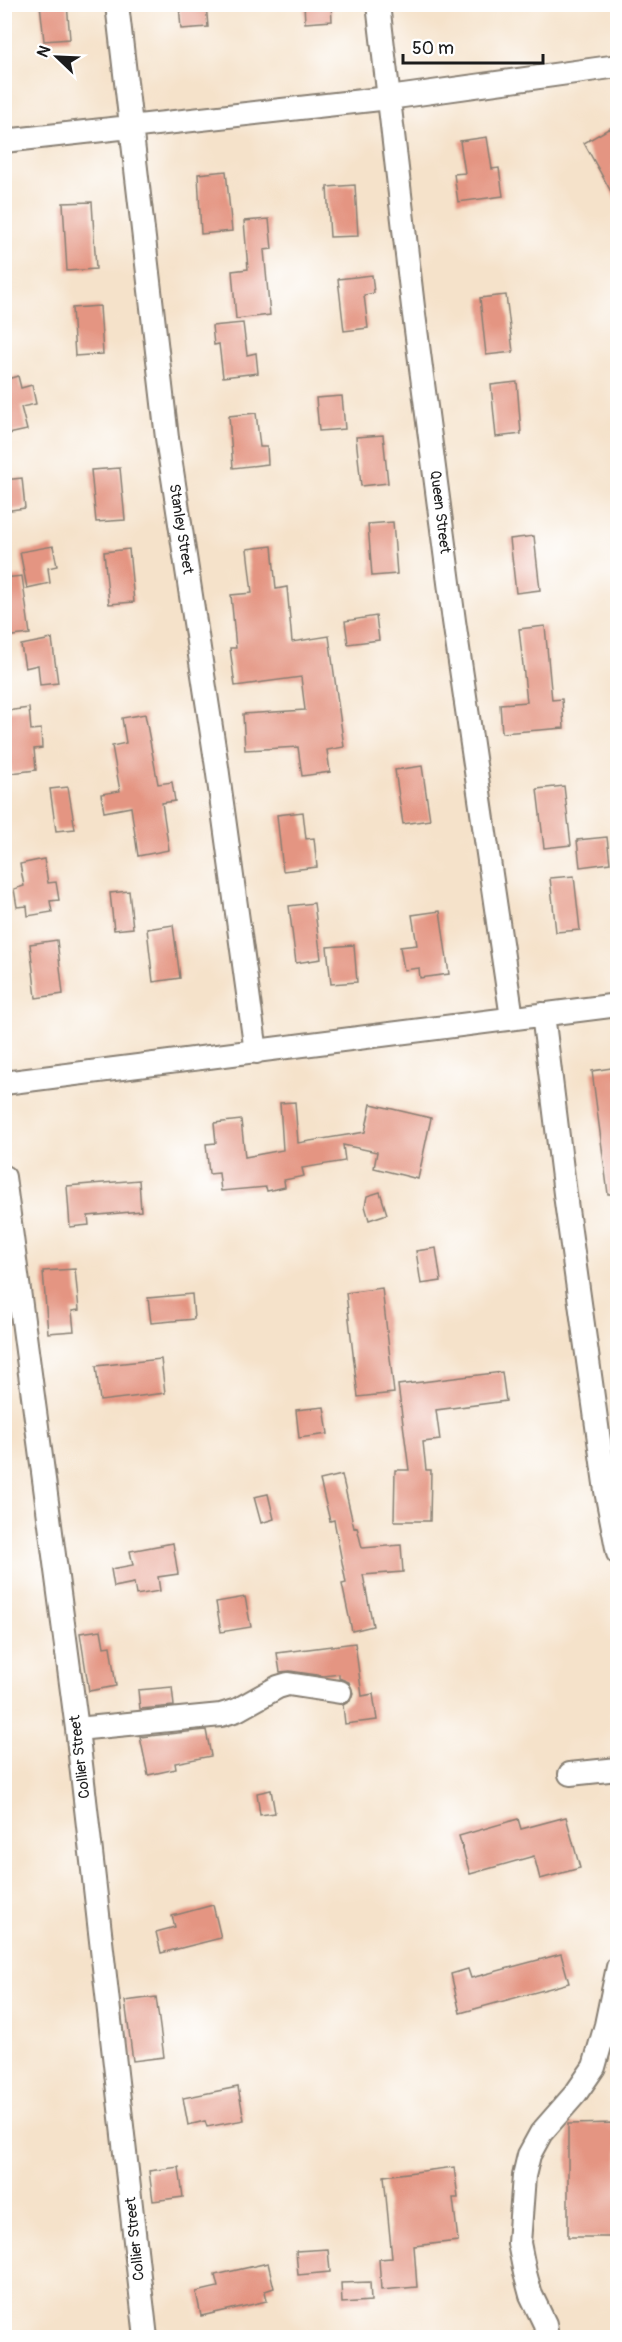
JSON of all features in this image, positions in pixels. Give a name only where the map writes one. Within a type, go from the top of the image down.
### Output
[{"type":"street","name":"Stanley Street","points":[[117,4],[167,438],[217,767],[256,1052]]},
{"type":"street","name":"Queen Street","points":[[378,4],[413,307],[451,598],[512,1018]]},
{"type":"street","points":[[4,141],[389,98],[618,66]]},
{"type":"street","points":[[4,1083],[618,1005]]},
{"type":"street","points":[[543,1014],[566,1202],[606,1491],[618,1553]]},
{"type":"street","name":"Collier Street","points":[[4,1177],[77,1729],[146,2337]]},
{"type":"street","points":[[77,1729],[221,1715],[237,1710],[278,1687],[288,1684],[339,1692]]},
{"type":"street","points":[[570,1774],[618,1769]]},
{"type":"street","points":[[547,2337],[544,2324],[531,2295],[519,2243],[524,2176],[529,2155],[541,2133],[576,2093],[594,2067],[606,2025],[618,1967]]},
{"type":"building","points":[[40,4],[67,4],[70,39],[44,41]]},
{"type":"building","points":[[179,4],[206,4],[208,27],[181,29]]},
{"type":"building","points":[[304,4],[331,4],[332,21],[305,23]]},
{"type":"building","points":[[610,128],[618,143],[618,204],[584,143]]},
{"type":"building","points":[[487,137],[492,169],[499,168],[503,196],[458,202],[454,174],[465,173],[460,141]]},
{"type":"building","points":[[226,171],[232,231],[201,234],[198,174]]},
{"type":"building","points":[[355,185],[358,236],[330,237],[327,187]]},
{"type":"building","points":[[92,202],[96,269],[67,271],[63,203]]},
{"type":"building","points":[[269,219],[272,249],[264,250],[270,315],[236,319],[232,271],[248,269],[244,221]]},
{"type":"building","points":[[372,275],[374,293],[364,295],[368,328],[344,331],[338,279]]},
{"type":"building","points":[[506,295],[513,352],[486,355],[480,298]]},
{"type":"building","points":[[100,306],[103,354],[75,356],[72,308]]},
{"type":"building","points":[[243,323],[247,355],[256,353],[258,373],[223,377],[219,344],[214,345],[212,326]]},
{"type":"building","points":[[18,376],[21,388],[32,385],[36,404],[21,407],[27,430],[4,435],[4,380]]},
{"type":"building","points":[[517,382],[521,434],[496,437],[491,385]]},
{"type":"building","points":[[342,396],[345,429],[319,431],[316,398]]},
{"type":"building","points":[[256,413],[260,447],[267,447],[268,464],[233,468],[229,416]]},
{"type":"building","points":[[383,435],[388,483],[361,486],[356,437]]},
{"type":"building","points":[[120,468],[125,520],[96,522],[91,470]]},
{"type":"building","points":[[22,478],[25,508],[4,511],[4,480]]},
{"type":"building","points":[[393,522],[397,574],[372,576],[368,524]]},
{"type":"building","points":[[534,536],[540,590],[516,593],[510,539]]},
{"type":"building","points":[[53,546],[57,566],[48,568],[50,583],[27,588],[20,552]]},
{"type":"building","points":[[272,546],[276,589],[287,587],[292,642],[329,636],[344,747],[327,750],[330,772],[302,776],[298,747],[245,750],[243,714],[305,710],[301,677],[235,686],[230,648],[236,648],[231,595],[252,593],[247,549]]},
{"type":"building","points":[[129,549],[134,602],[109,604],[104,552]]},
{"type":"building","points":[[22,576],[30,634],[4,637],[4,578]]},
{"type":"building","points":[[376,616],[379,640],[348,644],[345,621]]},
{"type":"building","points":[[545,626],[552,700],[562,699],[564,728],[502,733],[500,704],[527,702],[519,629]]},
{"type":"building","points":[[52,639],[58,683],[40,685],[38,665],[25,668],[21,645]]},
{"type":"building","points":[[29,708],[31,730],[41,729],[42,748],[34,749],[36,770],[11,773],[6,711]]},
{"type":"building","points":[[145,714],[158,784],[172,782],[175,801],[162,803],[169,850],[138,856],[131,807],[104,812],[101,794],[120,791],[112,746],[126,743],[122,718]]},
{"type":"building","points":[[422,766],[430,820],[403,824],[395,770]]},
{"type":"building","points":[[564,786],[571,845],[544,848],[537,789]]},
{"type":"building","points":[[68,787],[75,829],[56,831],[50,789]]},
{"type":"building","points":[[303,812],[306,839],[314,838],[317,867],[283,871],[277,815]]},
{"type":"building","points":[[607,837],[610,863],[580,867],[577,840]]},
{"type":"building","points":[[44,859],[48,883],[56,882],[59,900],[50,901],[52,912],[28,916],[27,906],[17,907],[14,889],[24,886],[20,864]]},
{"type":"building","points":[[574,876],[580,930],[556,932],[550,878]]},
{"type":"building","points":[[129,891],[133,928],[114,930],[110,893]]},
{"type":"building","points":[[314,903],[321,959],[296,963],[289,906]]},
{"type":"building","points":[[440,911],[449,974],[420,978],[419,968],[404,970],[400,947],[417,945],[412,915]]},
{"type":"building","points":[[173,925],[180,978],[153,982],[147,929]]},
{"type":"building","points":[[57,940],[63,994],[36,998],[30,944]]},
{"type":"building","points":[[354,945],[357,982],[331,984],[327,947]]},
{"type":"building","points":[[618,1067],[618,1194],[608,1194],[592,1071]]},
{"type":"building","points":[[295,1102],[298,1143],[365,1132],[371,1104],[431,1118],[418,1179],[374,1168],[377,1152],[343,1145],[345,1161],[302,1168],[304,1176],[284,1180],[285,1187],[267,1191],[266,1187],[221,1191],[219,1173],[209,1174],[206,1144],[216,1143],[214,1123],[241,1120],[245,1157],[283,1150],[280,1103]]},
{"type":"building","points":[[139,1180],[141,1211],[88,1216],[89,1225],[70,1227],[67,1186]]},
{"type":"building","points":[[380,1192],[387,1214],[369,1220],[365,1206],[367,1196]]},
{"type":"building","points":[[436,1248],[441,1281],[421,1284],[416,1251]]},
{"type":"building","points":[[75,1269],[79,1310],[72,1311],[74,1331],[48,1333],[43,1271]]},
{"type":"building","points":[[382,1288],[394,1393],[358,1397],[346,1293]]},
{"type":"building","points":[[192,1294],[194,1319],[151,1323],[148,1298]]},
{"type":"building","points":[[161,1359],[165,1393],[100,1401],[96,1366]]},
{"type":"building","points":[[502,1372],[506,1401],[436,1410],[440,1440],[423,1442],[426,1470],[431,1470],[430,1521],[394,1521],[395,1470],[409,1470],[398,1385]]},
{"type":"building","points":[[324,1407],[328,1434],[299,1438],[296,1410]]},
{"type":"building","points":[[342,1475],[354,1528],[357,1527],[362,1548],[401,1545],[403,1572],[363,1575],[373,1626],[352,1631],[342,1584],[346,1583],[334,1520],[330,1521],[320,1480]]},
{"type":"building","points":[[268,1494],[274,1519],[261,1523],[254,1497]]},
{"type":"building","points":[[173,1543],[178,1574],[158,1577],[160,1591],[136,1595],[134,1583],[114,1587],[111,1569],[133,1565],[130,1551]]},
{"type":"building","points":[[245,1597],[251,1627],[221,1632],[216,1602]]},
{"type":"building","points":[[101,1630],[104,1647],[110,1646],[116,1686],[89,1691],[80,1633]]},
{"type":"building","points":[[355,1643],[362,1696],[373,1694],[377,1720],[345,1724],[343,1705],[350,1701],[353,1693],[349,1682],[339,1678],[339,1674],[324,1676],[290,1671],[280,1672],[277,1653]]},
{"type":"building","points":[[172,1687],[174,1706],[140,1709],[138,1690]]},
{"type":"building","points":[[206,1730],[211,1756],[175,1763],[176,1769],[148,1775],[140,1737]]},
{"type":"building","points":[[271,1790],[275,1813],[260,1815],[257,1793]]},
{"type":"building","points":[[566,1817],[580,1868],[540,1879],[534,1856],[470,1874],[459,1836],[518,1819],[521,1829]]},
{"type":"building","points":[[213,1905],[221,1938],[161,1953],[156,1932],[175,1927],[172,1916]]},
{"type":"building","points":[[561,1954],[569,1983],[460,2013],[451,1974],[468,1969],[471,1978]]},
{"type":"building","points":[[156,1997],[164,2057],[133,2061],[125,2001]]},
{"type":"building","points":[[238,2087],[244,2120],[207,2127],[205,2121],[188,2125],[183,2098]]},
{"type":"building","points":[[618,2123],[618,2237],[568,2237],[568,2124]]},
{"type":"building","points":[[179,2167],[183,2197],[153,2201],[149,2171]]},
{"type":"building","points":[[454,2167],[458,2198],[453,2198],[458,2241],[414,2246],[417,2287],[381,2290],[379,2259],[392,2258],[384,2176]]},
{"type":"building","points":[[328,2249],[330,2272],[298,2275],[296,2251]]},
{"type":"building","points":[[268,2263],[274,2288],[265,2291],[267,2301],[201,2316],[196,2292],[218,2287],[215,2275]]},
{"type":"building","points":[[370,2282],[371,2301],[342,2303],[341,2283]]}]
